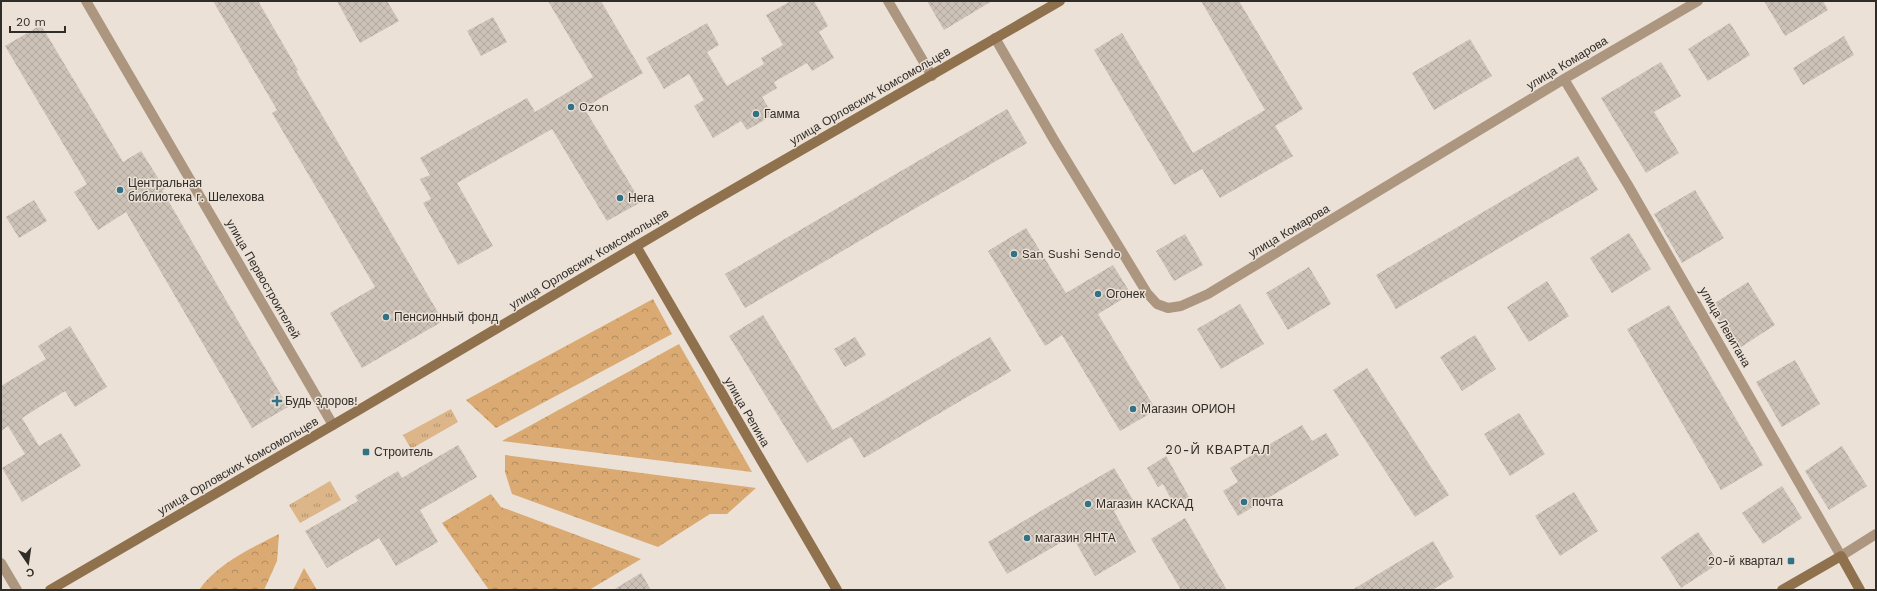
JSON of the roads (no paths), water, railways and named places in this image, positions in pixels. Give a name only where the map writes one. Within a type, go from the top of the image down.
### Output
[{"type":"street","name":"улица Первостроителей","points":[[86,1],[333,425]]},
{"type":"street","points":[[888,1],[932,76]]},
{"type":"street","name":"улица Орловских Комсомольцев","points":[[50,590],[636,246],[1060,1]]},
{"type":"street","name":"улица Комарова","points":[[995,38],[1054,140],[1147,293],[1157,304],[1168,308],[1191,303],[1240,276],[1564,79],[1698,1]]},
{"type":"street","name":"улица Левитана","points":[[1564,79],[1628,185],[1860,590]]},
{"type":"street","name":"улица Репина","points":[[636,246],[837,590]]},
{"type":"street","points":[[1782,590],[1876,534]]},
{"type":"street","points":[[1,563],[17,590]]},
{"type":"place","name":"Ozon","points":[[571,107]]},
{"type":"place","name":"Гамма","points":[[756,114]]},
{"type":"place","name":"Центральная библиотека г. Шелехова","points":[[120,190]]},
{"type":"place","name":"Нега","points":[[620,198]]},
{"type":"place","name":"San Sushi Sendo","points":[[1014,254]]},
{"type":"place","name":"Огонек","points":[[1098,294]]},
{"type":"place","name":"Пенсионный фонд","points":[[386,317]]},
{"type":"place","name":"Будь здоров!","points":[[277,401]]},
{"type":"place","name":"Магазин ОРИОН","points":[[1133,409]]},
{"type":"place","name":"Строитель","points":[[366,452]]},
{"type":"place","name":"почта","points":[[1244,502]]},
{"type":"place","name":"Магазин КАСКАД","points":[[1088,504]]},
{"type":"place","name":"магазин ЯНТА","points":[[1027,538]]},
{"type":"place","name":"20-й квартал","points":[[1791,561]]},
{"type":"district","name":"20-Й КВАРТАЛ","points":[[1218,449]]}]
